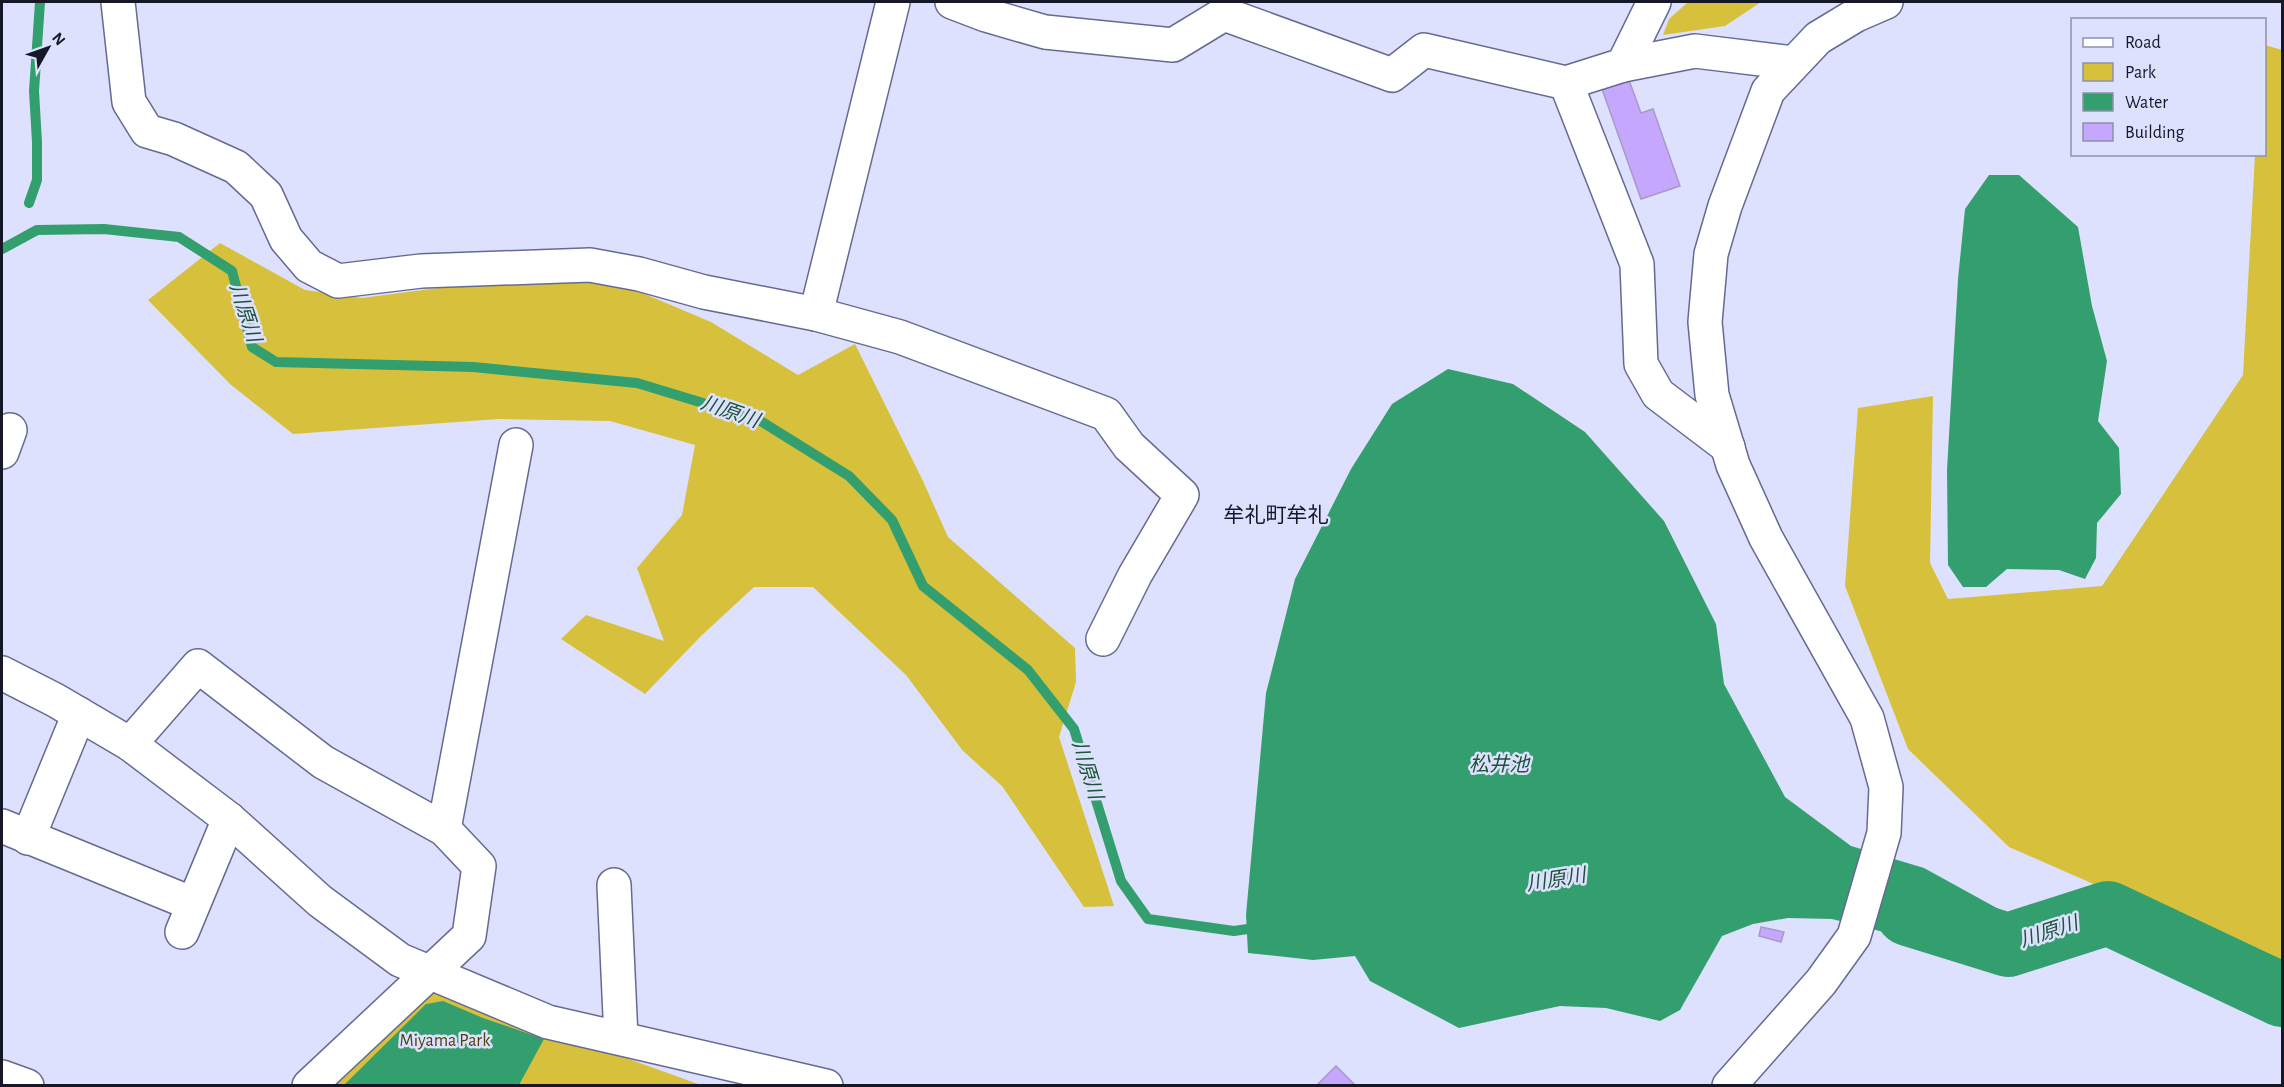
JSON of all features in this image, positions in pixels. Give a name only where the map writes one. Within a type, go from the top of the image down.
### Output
[{"type":"street","points":[[118,2],[129,102],[147,131],[174,139],[236,167],[266,195],[286,239],[309,266],[339,281],[421,271],[590,266],[639,274],[704,292],[816,314],[900,337],[1106,414],[1129,446],[1182,495],[1135,575],[1103,639]]},
{"type":"street","points":[[816,314],[892,2]]},
{"type":"street","points":[[952,2],[986,15],[1045,32],[1173,45],[1224,15],[1392,75],[1424,50],[1566,83],[1623,65],[1695,51],[1793,63]]},
{"type":"street","points":[[1623,65],[1654,2]]},
{"type":"street","points":[[1729,1086],[1821,982],[1854,936],[1884,833],[1886,787],[1867,718],[1766,538],[1733,465],[1712,395],[1705,322],[1711,254],[1725,206],[1768,92],[1818,38],[1856,15],[1886,2]]},
{"type":"street","points":[[1566,83],[1637,264],[1641,364],[1658,394],[1728,447]]},
{"type":"street","points":[[444,829],[516,445]]},
{"type":"street","points":[[130,744],[198,666],[323,762],[444,829],[479,866],[469,936],[309,1086]]},
{"type":"street","points":[[2,673],[130,744],[229,819],[320,901],[400,960],[548,1022],[826,1086]]},
{"type":"street","points":[[79,714],[15,832],[187,918],[229,819]]},
{"type":"street","points":[[614,885],[621,1038]]},
{"type":"street","points":[[2,1077],[27,1086]]},
{"type":"green space","points":[[1688,2],[1761,2],[1725,26],[1663,35],[1669,19]]},
{"type":"green space","points":[[2266,45],[2282,50],[2282,979],[2098,886],[2009,847],[1908,749],[1845,586],[1858,408],[1933,396],[1930,563],[1948,599],[2102,586],[2243,375],[2255,156],[2266,156]]},
{"type":"green space","points":[[220,243],[305,290],[362,298],[506,279],[614,281],[711,322],[798,375],[855,344],[948,537],[1075,648],[1076,682],[1059,737],[1114,906],[1084,907],[1002,786],[963,751],[906,675],[813,587],[754,587],[701,636],[645,694],[561,639],[586,615],[664,641],[637,568],[682,515],[695,445],[610,421],[498,419],[293,434],[230,384],[148,300]]},
{"type":"green space","name":"Miyama Park","points":[[434,989],[701,1085],[328,1086]]},
{"type":"water","points":[[1989,175],[2019,175],[2078,227],[2092,306],[2107,361],[2098,421],[2119,448],[2121,494],[2097,523],[2096,558],[2085,579],[2059,570],[2007,569],[1986,587],[1963,587],[1948,565],[1947,470],[1958,279],[1965,209]]},
{"type":"water","name":"松井池","points":[[1448,369],[1513,384],[1585,432],[1664,521],[1716,624],[1724,684],[1785,797],[1851,846],[1924,868],[2004,912],[1987,958],[1832,919],[1788,918],[1753,924],[1722,936],[1680,1010],[1660,1021],[1606,1008],[1560,1006],[1459,1028],[1370,981],[1355,956],[1313,960],[1248,953],[1246,915],[1266,693],[1295,579],[1351,469],[1392,404]]},
{"type":"water","points":[[443,1001],[483,1018],[544,1039],[519,1085],[344,1085],[426,1004]]},
{"type":"building","points":[[1629,80],[1641,113],[1653,109],[1680,186],[1641,199],[1602,89]]},
{"type":"building","points":[[1761,927],[1784,932],[1781,942],[1759,936]]},
{"type":"building","points":[[1336,1066],[1356,1086],[1316,1086]]},
{"type":"waterway","points":[[29,203],[37,180],[34,91],[40,2]]},
{"type":"waterway","name":"川原川","points":[[2,249],[37,230],[104,229],[179,237],[232,271],[252,347],[276,362],[473,367],[637,383],[759,420],[849,476],[892,520],[923,586],[1028,670],[1074,729],[1121,881],[1148,919],[1234,931],[1261,927]]},
{"type":"waterway","name":"川原川","points":[[1908,914],[2008,945],[2108,913],[2282,995]]},
{"type":"district","name":"牟礼町牟礼","points":[[1276,515]]}]
